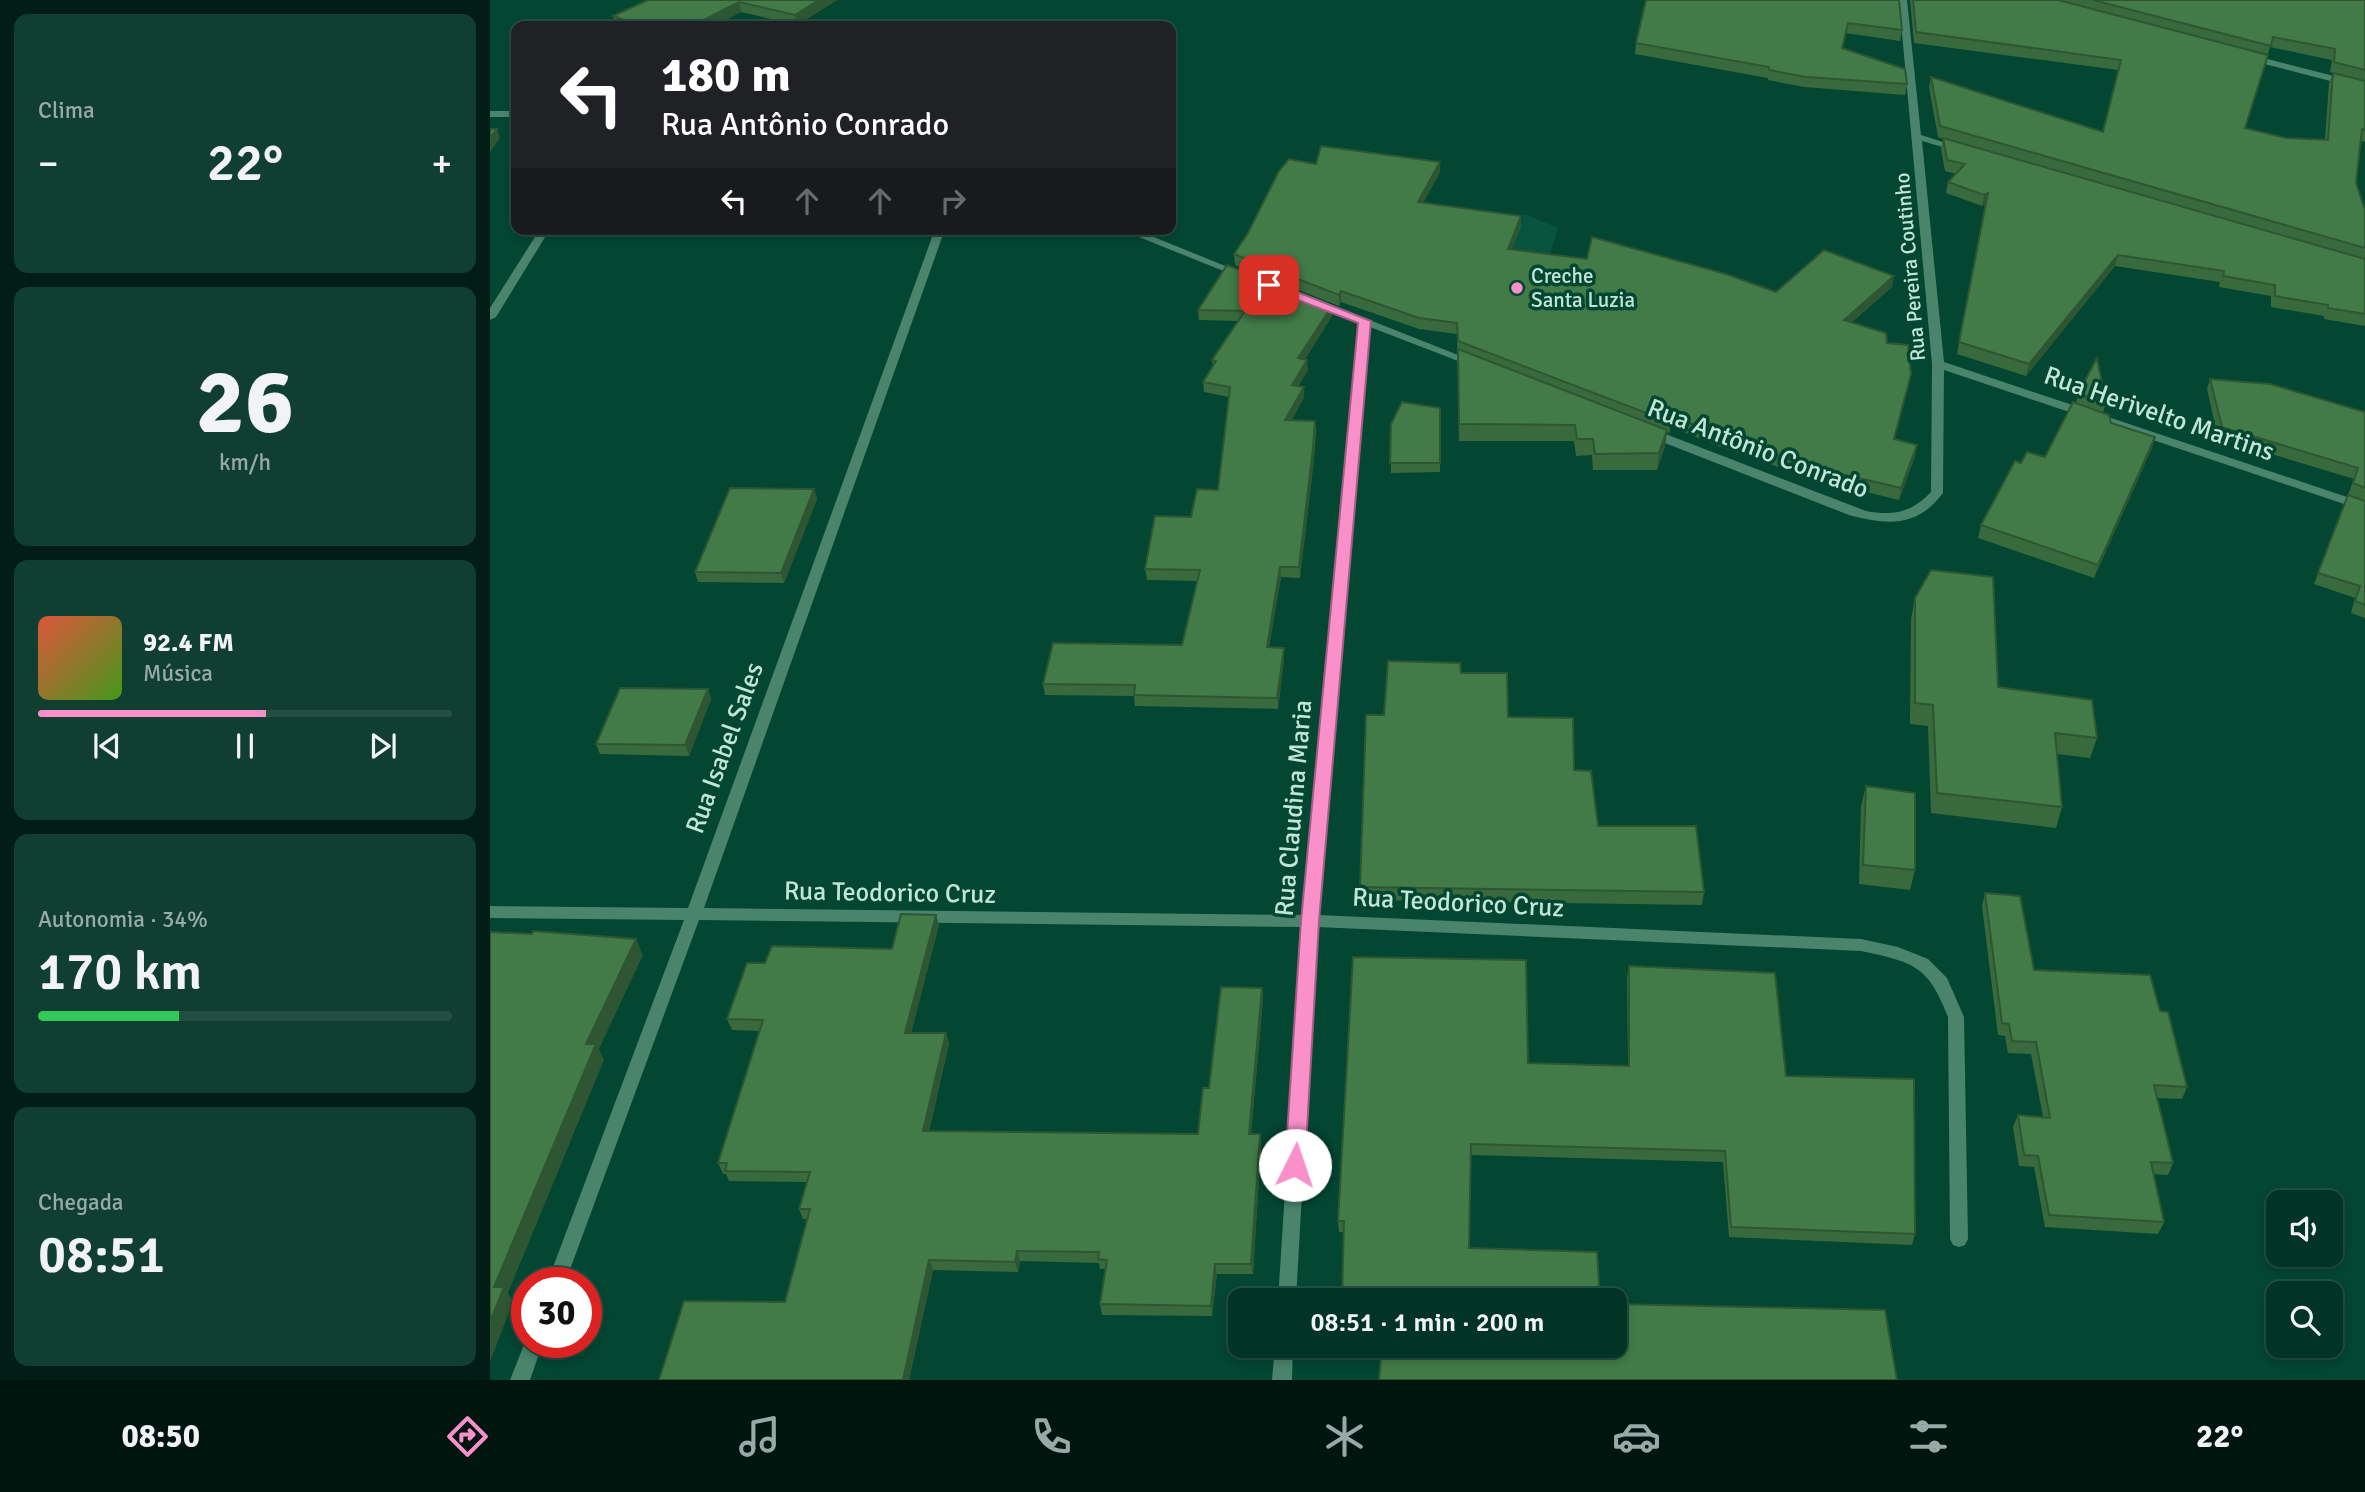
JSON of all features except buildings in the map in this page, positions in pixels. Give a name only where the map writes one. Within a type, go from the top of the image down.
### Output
[{"type":"street","name":"Rua Pereira Coutinho","points":[[1903,0],[1938,364],[1937,493],[1925,508],[1909,516]]},
{"type":"street","points":[[2231,52],[2365,87]]},
{"type":"street","points":[[490,114],[511,114]]},
{"type":"street","points":[[1917,136],[1970,152]]},
{"type":"street","points":[[490,317],[541,235]]},
{"type":"street","name":"Rua Isabel Sales","points":[[562,1267],[693,916],[938,235]]},
{"type":"street","points":[[1140,235],[1251,278]]},
{"type":"street","points":[[1301,297],[1493,372]]},
{"type":"street","name":"Rua Claudina Maria","points":[[1288,1288],[1310,921],[1365,321]]},
{"type":"street","name":"Rua Herivelto Martins","points":[[1938,364],[2365,507]]},
{"type":"street","name":"Rua Antônio Conrado","points":[[1635,427],[1853,512],[1882,519],[1909,516]]},
{"type":"street","name":"Rua Teodorico Cruz","points":[[490,912],[1310,921],[1861,945],[1902,954],[1928,966],[1946,987],[1956,1017],[1959,1239]]},
{"type":"street","points":[[520,1380],[528,1358]]},
{"type":"street","points":[[1282,1380],[1283,1358]]},
{"type":"shaded area","name":"Creche Santa Luzia","points":[[1524,214],[1558,228],[1515,364],[1472,348]]},
{"type":"place","name":"Creche Santa Luzia","points":[[1517,288]]},
{"type":"route","points":[[1269,285],[1365,321],[1310,921],[1295,1165]]}]
